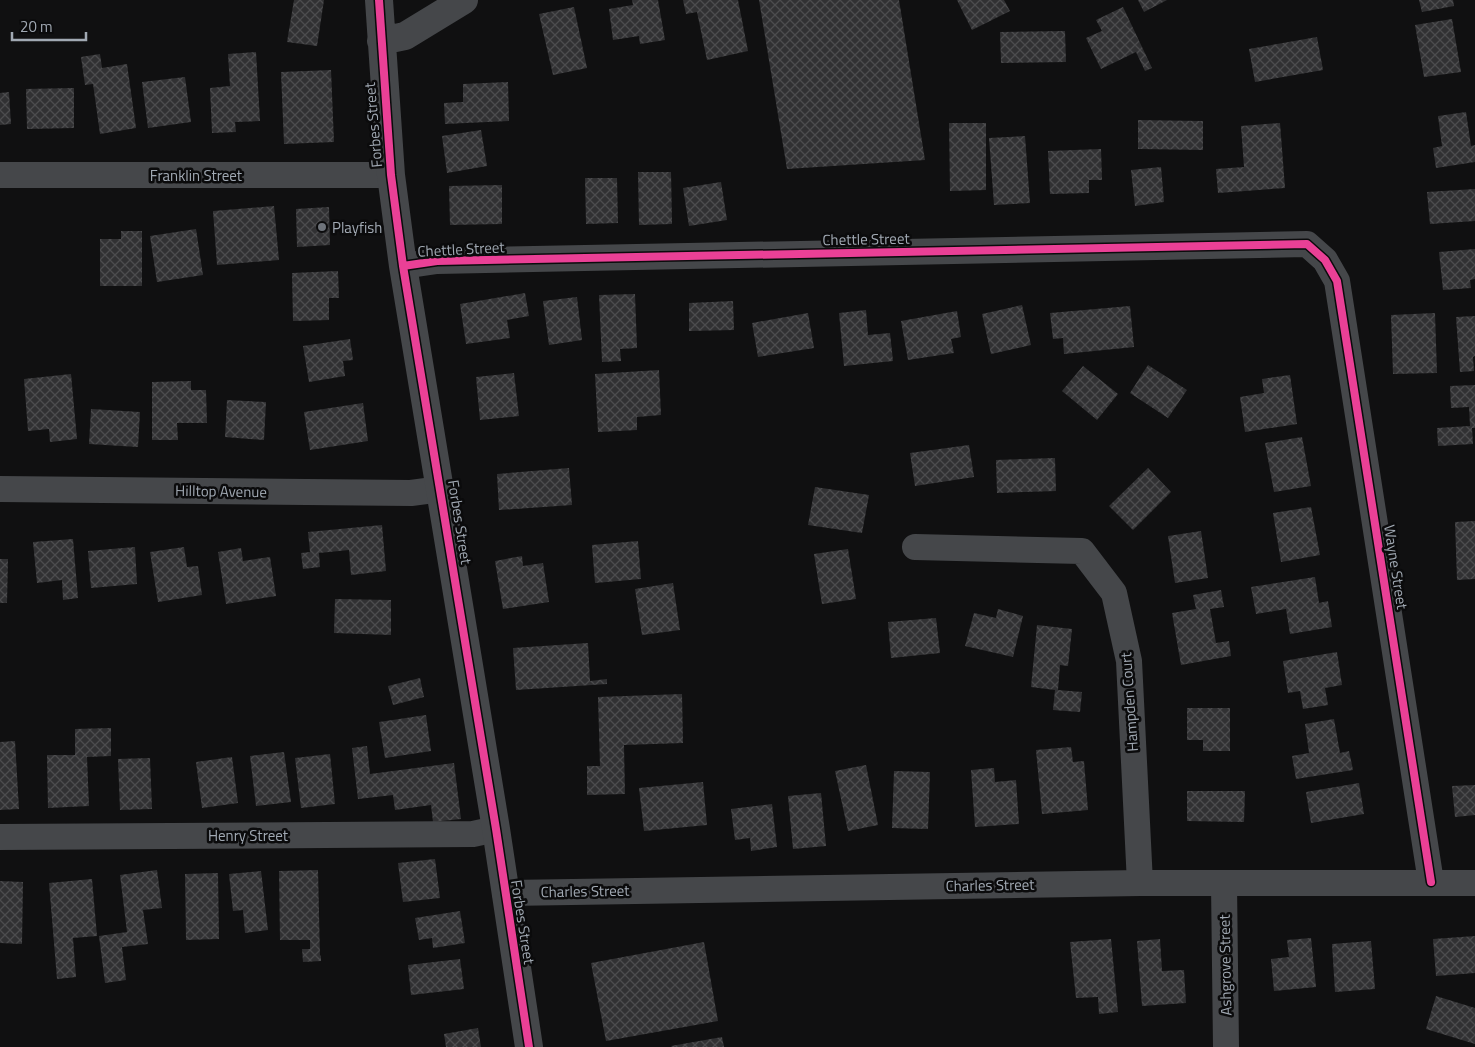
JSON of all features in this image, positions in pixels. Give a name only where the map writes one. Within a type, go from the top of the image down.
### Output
[{"type":"street","name":"Forbes Street","points":[[378,0],[391,175],[403,266],[496,829],[529,1047]]},
{"type":"street","points":[[381,41],[405,36],[464,0]]},
{"type":"street","name":"Franklin Street","points":[[0,175],[391,175]]},
{"type":"street","name":"Chettle Street","points":[[403,266],[437,261],[1307,244],[1325,260]]},
{"type":"street","name":"Wayne Street","points":[[1325,260],[1337,282],[1431,882]]},
{"type":"street","name":"Hilltop Avenue","points":[[0,489],[411,493],[441,489]]},
{"type":"street","name":"Hampden Court","points":[[915,547],[1082,551],[1114,592],[1129,661],[1140,883]]},
{"type":"street","name":"Henry Street","points":[[0,837],[473,834],[496,829]]},
{"type":"street","name":"Charles Street","points":[[505,893],[1140,883],[1475,883]]},
{"type":"street","name":"Ashgrove Street","points":[[1224,884],[1226,1047]]},
{"type":"building","points":[[294,0],[324,0],[317,46],[287,42]]},
{"type":"building","points":[[632,0],[658,0],[665,40],[640,44],[639,36],[613,40],[609,9],[633,5]]},
{"type":"building","points":[[683,0],[738,0],[748,51],[707,60],[697,12],[686,14]]},
{"type":"building","points":[[759,0],[899,0],[925,160],[787,169]]},
{"type":"building","points":[[957,0],[1004,0],[1010,11],[972,30]]},
{"type":"building","points":[[1138,0],[1167,0],[1144,12]]},
{"type":"building","points":[[1419,0],[1453,0],[1454,6],[1422,12]]},
{"type":"building","points":[[574,7],[587,68],[553,75],[539,14]]},
{"type":"building","points":[[1123,7],[1152,68],[1145,71],[1136,52],[1101,69],[1086,38],[1102,31],[1096,20]]},
{"type":"building","points":[[1452,19],[1461,72],[1424,77],[1415,25]]},
{"type":"building","points":[[1065,31],[1066,62],[1001,63],[1000,32]]},
{"type":"building","points":[[1317,37],[1323,70],[1255,82],[1249,49]]},
{"type":"building","points":[[256,52],[260,121],[235,122],[236,132],[212,133],[210,88],[230,86],[228,54]]},
{"type":"building","points":[[100,54],[102,68],[127,64],[136,128],[100,134],[93,84],[85,85],[81,57]]},
{"type":"building","points":[[331,70],[334,142],[284,144],[281,72]]},
{"type":"building","points":[[185,77],[191,122],[148,128],[142,82]]},
{"type":"building","points":[[508,82],[509,121],[445,124],[444,103],[463,102],[463,84]]},
{"type":"building","points":[[74,88],[74,128],[27,129],[26,89]]},
{"type":"building","points":[[9,92],[11,124],[0,125],[0,93]]},
{"type":"building","points":[[1466,112],[1471,146],[1475,145],[1475,162],[1436,168],[1433,148],[1442,146],[1438,116]]},
{"type":"building","points":[[1138,120],[1203,121],[1203,150],[1138,149]]},
{"type":"building","points":[[949,123],[986,123],[986,190],[950,191]]},
{"type":"building","points":[[1280,123],[1285,188],[1218,193],[1216,169],[1244,167],[1241,126]]},
{"type":"building","points":[[481,130],[487,166],[447,173],[442,136]]},
{"type":"building","points":[[1025,136],[1030,203],[994,205],[989,138]]},
{"type":"building","points":[[1101,149],[1102,180],[1089,180],[1089,193],[1050,194],[1048,151]]},
{"type":"building","points":[[1161,167],[1164,202],[1135,206],[1131,170]]},
{"type":"building","points":[[638,172],[671,172],[672,224],[639,225]]},
{"type":"building","points":[[585,178],[617,178],[618,223],[586,224]]},
{"type":"building","points":[[721,182],[727,220],[689,226],[683,188]]},
{"type":"building","points":[[502,185],[502,224],[450,225],[449,186]]},
{"type":"building","points":[[1475,189],[1475,221],[1430,224],[1427,192]]},
{"type":"building","points":[[274,206],[279,260],[217,265],[213,211]]},
{"type":"building","points":[[329,207],[330,245],[297,247],[296,209]]},
{"type":"building","points":[[196,229],[203,275],[157,282],[150,236]]},
{"type":"building","points":[[121,231],[142,231],[142,286],[100,286],[100,239],[121,239]]},
{"type":"building","points":[[1475,249],[1475,279],[1470,280],[1471,288],[1443,290],[1439,252]]},
{"type":"building","points":[[338,271],[339,298],[329,298],[329,320],[293,321],[292,273]]},
{"type":"building","points":[[525,293],[529,316],[507,320],[510,338],[466,344],[460,304]]},
{"type":"building","points":[[635,294],[637,348],[620,349],[621,361],[602,362],[599,295]]},
{"type":"building","points":[[577,297],[582,340],[549,345],[543,301]]},
{"type":"building","points":[[733,301],[734,330],[689,331],[689,303]]},
{"type":"building","points":[[1022,305],[1031,345],[991,354],[982,314]]},
{"type":"building","points":[[1130,306],[1134,347],[1064,354],[1063,338],[1053,339],[1050,313]]},
{"type":"building","points":[[866,310],[868,335],[890,333],[893,361],[844,366],[839,313]]},
{"type":"building","points":[[957,311],[961,337],[951,339],[954,353],[908,360],[901,321]]},
{"type":"building","points":[[808,313],[814,348],[758,357],[752,323]]},
{"type":"building","points":[[1435,313],[1437,373],[1393,374],[1391,315]]},
{"type":"building","points":[[1475,316],[1474,371],[1460,372],[1456,317]]},
{"type":"building","points":[[350,339],[353,360],[343,361],[345,376],[309,382],[303,346]]},
{"type":"building","points":[[1148,365],[1187,390],[1168,418],[1130,393]]},
{"type":"building","points":[[1083,366],[1118,394],[1097,420],[1062,391]]},
{"type":"building","points":[[659,370],[661,415],[637,417],[637,430],[598,432],[595,374]]},
{"type":"building","points":[[514,373],[519,416],[480,420],[476,377]]},
{"type":"building","points":[[71,374],[77,439],[50,442],[49,429],[28,431],[24,379]]},
{"type":"building","points":[[1290,375],[1297,424],[1245,432],[1240,397],[1264,393],[1262,379]]},
{"type":"building","points":[[191,381],[191,390],[206,390],[207,423],[177,423],[178,440],[152,440],[152,382]]},
{"type":"building","points":[[1475,385],[1475,428],[1472,428],[1473,444],[1438,446],[1437,428],[1470,426],[1469,407],[1451,408],[1450,386]]},
{"type":"building","points":[[227,400],[266,402],[264,440],[225,437]]},
{"type":"building","points":[[363,403],[368,441],[310,450],[304,412]]},
{"type":"building","points":[[91,409],[140,412],[138,447],[89,444]]},
{"type":"building","points":[[1302,437],[1311,486],[1274,492],[1265,443]]},
{"type":"building","points":[[969,445],[974,477],[915,486],[910,453]]},
{"type":"building","points":[[1055,458],[1056,491],[997,493],[996,460]]},
{"type":"building","points":[[569,468],[572,505],[499,510],[497,474]]},
{"type":"building","points":[[1148,468],[1171,492],[1133,530],[1109,506]]},
{"type":"building","points":[[815,487],[869,495],[862,533],[808,525]]},
{"type":"building","points":[[1311,507],[1320,555],[1281,562],[1273,513]]},
{"type":"building","points":[[1475,521],[1475,579],[1457,580],[1455,522]]},
{"type":"building","points":[[382,525],[386,571],[351,575],[349,550],[319,553],[320,567],[303,569],[301,553],[310,552],[308,532]]},
{"type":"building","points":[[1201,531],[1208,578],[1175,583],[1168,536]]},
{"type":"building","points":[[73,539],[78,598],[63,600],[62,580],[37,583],[33,542]]},
{"type":"building","points":[[638,541],[641,579],[595,583],[592,545]]},
{"type":"building","points":[[135,547],[137,584],[91,588],[88,551]]},
{"type":"building","points":[[184,547],[187,567],[198,566],[202,595],[158,602],[150,552]]},
{"type":"building","points":[[241,548],[243,561],[270,557],[276,596],[226,604],[218,552]]},
{"type":"building","points":[[848,549],[856,599],[822,604],[814,554]]},
{"type":"building","points":[[522,556],[523,566],[543,563],[549,602],[503,609],[495,561]]},
{"type":"building","points":[[0,559],[8,559],[7,603],[0,603]]},
{"type":"building","points":[[1315,577],[1319,603],[1328,601],[1332,627],[1290,634],[1286,609],[1256,614],[1251,587]]},
{"type":"building","points":[[673,583],[680,630],[642,635],[635,589]]},
{"type":"building","points":[[1221,590],[1224,607],[1210,609],[1216,643],[1229,641],[1231,656],[1181,665],[1172,613],[1196,609],[1193,595]]},
{"type":"building","points":[[335,599],[391,600],[391,635],[334,633]]},
{"type":"building","points":[[998,609],[1023,616],[1013,657],[965,646],[974,613],[996,618]]},
{"type":"building","points":[[936,618],[940,653],[891,658],[888,622]]},
{"type":"building","points":[[1037,625],[1072,629],[1068,666],[1060,665],[1058,690],[1082,692],[1080,712],[1053,710],[1055,690],[1031,687]]},
{"type":"building","points":[[588,643],[590,681],[607,679],[607,684],[516,690],[513,648]]},
{"type":"building","points":[[1337,652],[1342,685],[1325,688],[1328,705],[1303,709],[1300,691],[1288,693],[1283,661]]},
{"type":"building","points":[[420,678],[424,697],[393,705],[388,686]]},
{"type":"building","points":[[682,694],[683,743],[624,745],[625,794],[587,795],[587,766],[600,766],[598,697]]},
{"type":"building","points":[[1187,708],[1230,708],[1230,751],[1203,751],[1203,740],[1187,740]]},
{"type":"building","points":[[426,715],[431,751],[385,758],[379,722]]},
{"type":"building","points":[[1334,719],[1340,753],[1349,751],[1353,770],[1296,779],[1292,756],[1309,753],[1305,724]]},
{"type":"building","points":[[111,728],[111,756],[87,757],[89,806],[48,808],[47,755],[75,755],[75,729]]},
{"type":"building","points":[[15,741],[19,809],[0,810],[0,742]]},
{"type":"building","points":[[367,746],[370,774],[454,763],[461,819],[433,822],[431,805],[395,810],[393,795],[358,799],[352,748]]},
{"type":"building","points":[[1071,747],[1073,762],[1084,761],[1088,810],[1042,814],[1036,750]]},
{"type":"building","points":[[284,752],[291,802],[256,806],[250,756]]},
{"type":"building","points":[[330,754],[335,804],[301,808],[295,758]]},
{"type":"building","points":[[232,757],[238,803],[202,808],[196,762]]},
{"type":"building","points":[[150,758],[152,809],[120,810],[118,759]]},
{"type":"building","points":[[866,765],[878,825],[848,831],[835,771]]},
{"type":"building","points":[[994,768],[995,782],[1016,780],[1019,824],[975,827],[971,770]]},
{"type":"building","points":[[894,771],[930,772],[928,829],[892,828]]},
{"type":"building","points":[[703,782],[707,825],[644,831],[639,788]]},
{"type":"building","points":[[1359,783],[1364,814],[1311,823],[1306,792]]},
{"type":"building","points":[[1475,785],[1475,815],[1455,817],[1452,786]]},
{"type":"building","points":[[1187,791],[1245,791],[1244,822],[1187,821]]},
{"type":"building","points":[[821,793],[826,846],[793,849],[788,796]]},
{"type":"building","points":[[772,804],[777,847],[751,851],[750,838],[735,840],[731,809]]},
{"type":"building","points":[[435,859],[440,898],[403,902],[398,863]]},
{"type":"building","points":[[157,870],[162,908],[143,910],[148,944],[122,947],[126,980],[105,983],[99,936],[127,932],[120,875]]},
{"type":"building","points":[[318,870],[321,961],[303,962],[302,949],[310,949],[310,940],[280,940],[279,871]]},
{"type":"building","points":[[261,871],[268,930],[245,933],[243,910],[233,911],[229,874]]},
{"type":"building","points":[[218,873],[219,939],[186,940],[185,874]]},
{"type":"building","points":[[92,879],[97,936],[73,938],[76,977],[57,979],[49,883]]},
{"type":"building","points":[[0,881],[23,882],[22,944],[0,943]]},
{"type":"building","points":[[460,911],[465,943],[433,948],[432,938],[419,940],[415,918]]},
{"type":"building","points":[[1475,936],[1475,973],[1436,976],[1433,939]]},
{"type":"building","points":[[1311,938],[1316,987],[1274,991],[1271,959],[1289,957],[1287,940]]},
{"type":"building","points":[[1111,939],[1118,1012],[1099,1014],[1098,997],[1076,998],[1070,942]]},
{"type":"building","points":[[1160,939],[1162,971],[1184,970],[1186,1003],[1142,1006],[1137,941]]},
{"type":"building","points":[[1371,941],[1375,989],[1335,992],[1332,944]]},
{"type":"building","points":[[704,942],[718,1021],[606,1041],[591,963]]},
{"type":"building","points":[[460,959],[464,989],[411,995],[408,965]]},
{"type":"building","points":[[1436,996],[1475,1008],[1475,1044],[1426,1029]]},
{"type":"building","points":[[478,1028],[481,1047],[446,1047],[444,1034]]},
{"type":"building","points":[[722,1037],[724,1047],[671,1046]]},
{"type":"cycle path","points":[[379,0],[391,175],[403,266],[496,829],[529,1047]]},
{"type":"cycle path","points":[[403,266],[437,261],[1307,244],[1325,260],[1337,281],[1431,882]]},
{"type":"place","name":"Playfish","points":[[322,227]]}]
